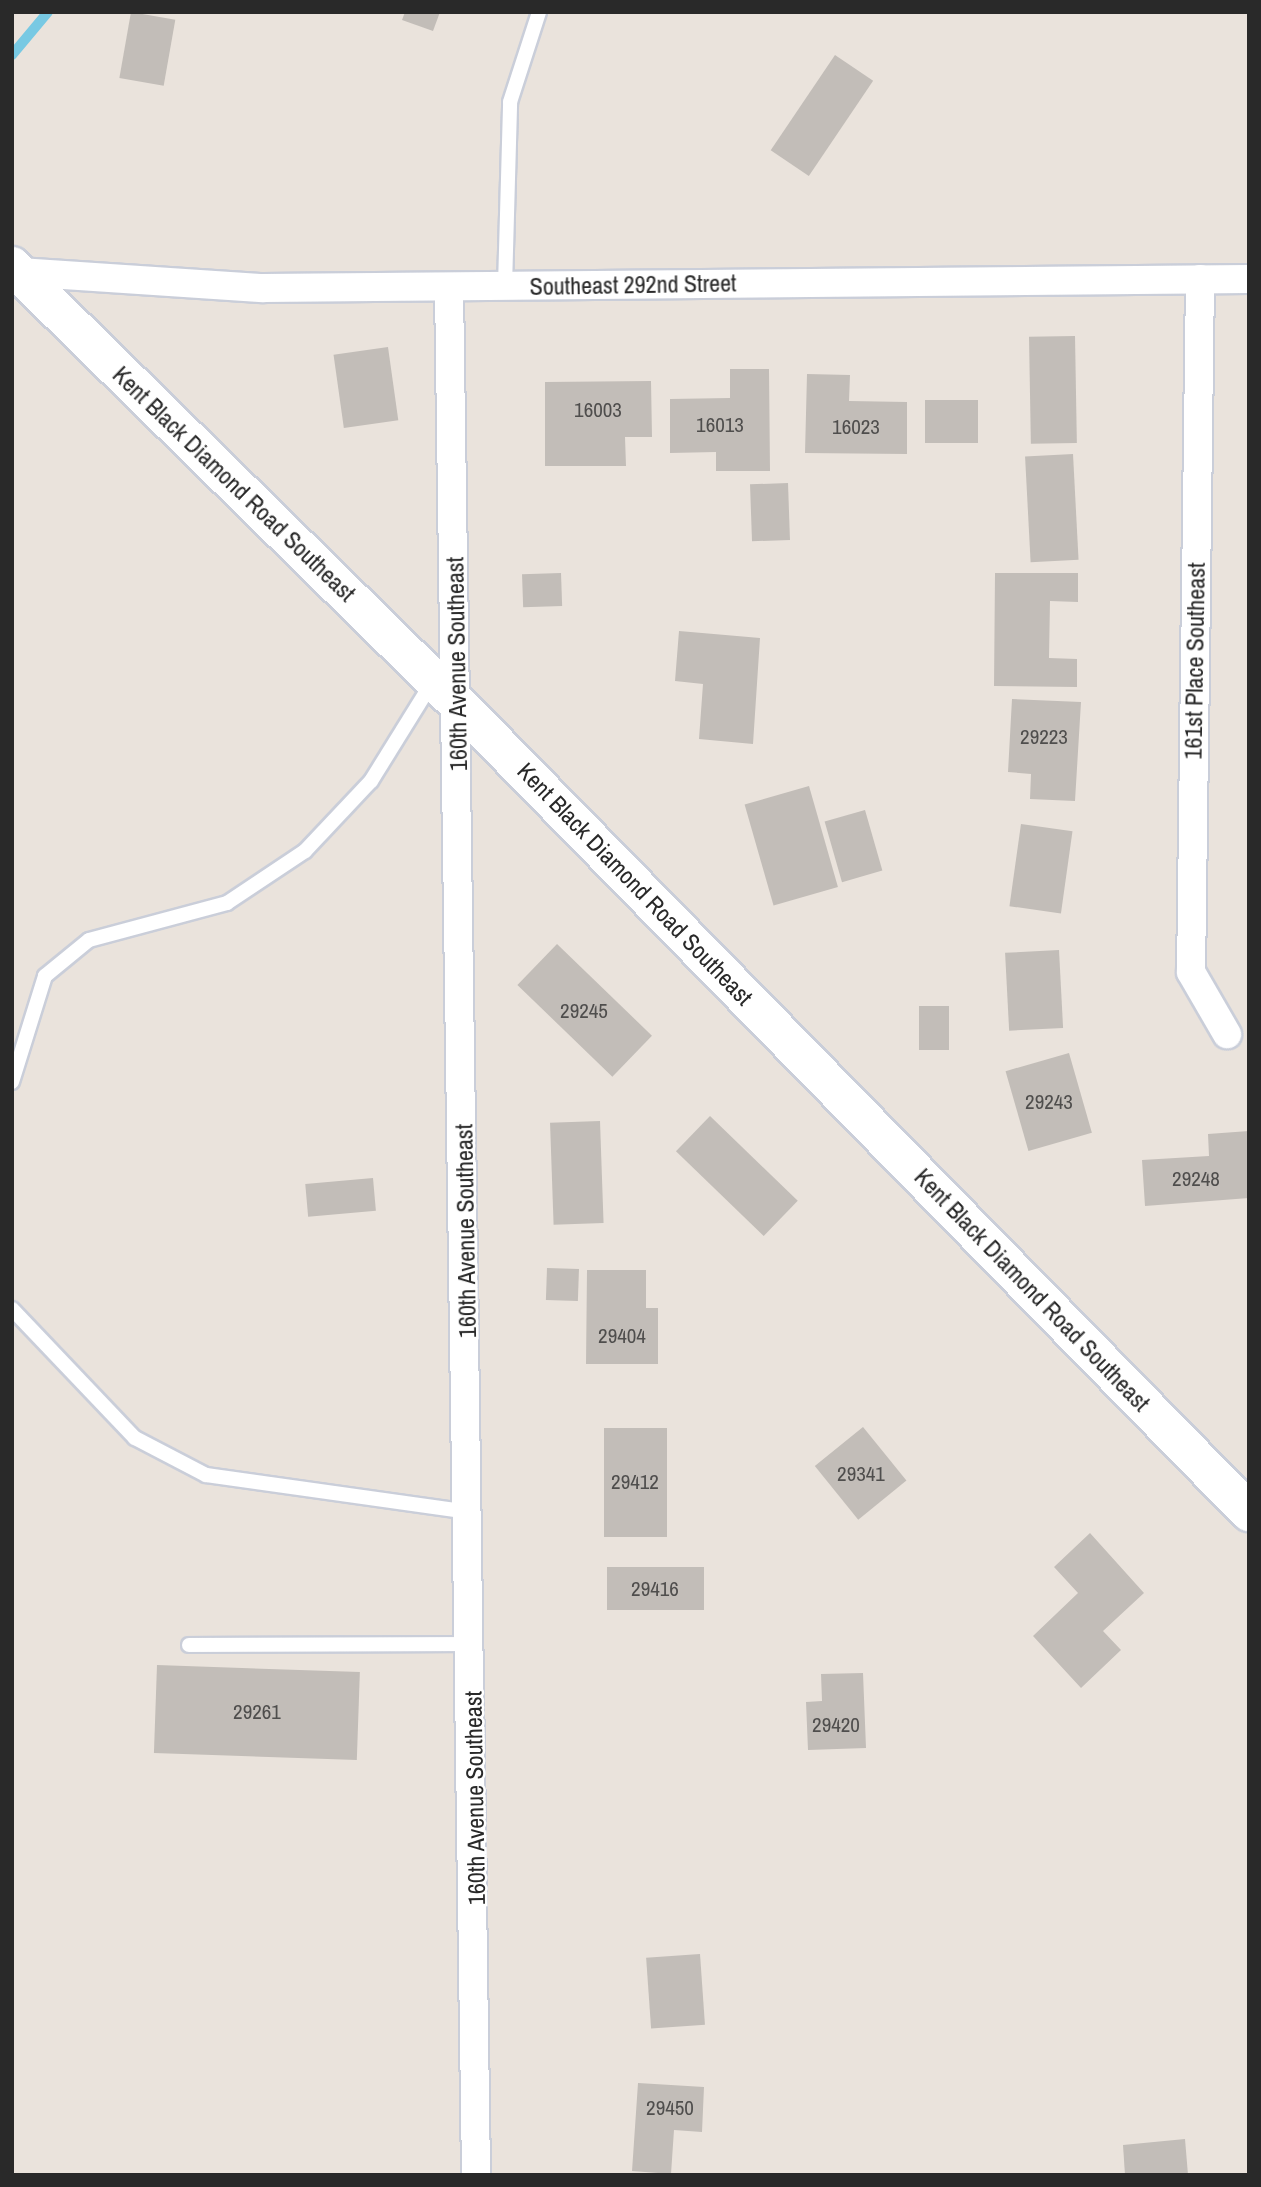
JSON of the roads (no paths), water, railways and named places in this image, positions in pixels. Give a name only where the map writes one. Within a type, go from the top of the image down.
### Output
[{"type":"street","name":"Southeast 292nd Street","points":[[15,269],[263,288],[1249,279]]},
{"type":"street","name":"Kent Black Diamond Road Southeast","points":[[15,269],[446,692],[1249,1512]]},
{"type":"street","name":"161st Place Southeast","points":[[1200,279],[1191,972],[1227,1034]]},
{"type":"street","name":"160th Avenue Southeast","points":[[449,287],[446,692],[470,1513],[476,2175]]},
{"type":"lane","points":[[505,286],[510,102],[539,12]]},
{"type":"lane","points":[[12,1082],[45,976],[89,940],[227,903],[305,851],[371,781],[446,692]]},
{"type":"lane","points":[[12,1309],[135,1438],[206,1475],[470,1513]]},
{"type":"lane","points":[[189,1646],[472,1644]]},
{"type":"waterway","points":[[12,55],[48,12]]}]
